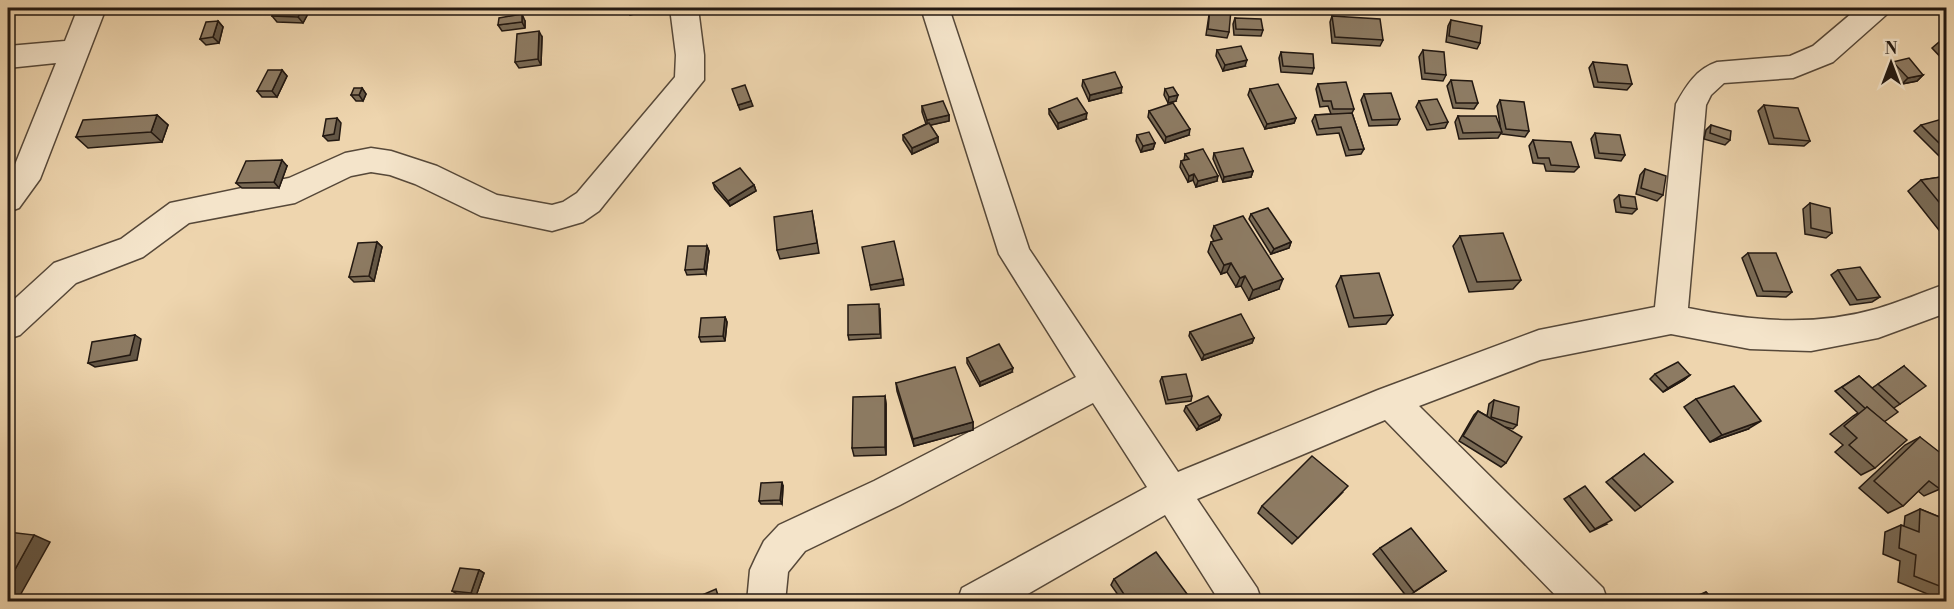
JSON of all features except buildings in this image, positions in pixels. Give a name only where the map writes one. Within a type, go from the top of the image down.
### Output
[{"type":"street","points":[[8,199],[25,179],[92,8]]},
{"type":"street","points":[[8,325],[65,273],[132,248],[181,212],[295,190],[345,165],[371,160],[391,163],[426,175],[492,207],[552,219],[572,213],[588,202],[690,80],[684,8]]},
{"type":"street","points":[[935,8],[1015,254],[1243,602]]},
{"type":"street","points":[[1671,319],[1687,132],[1691,104],[1701,87],[1717,73],[1793,67],[1823,54],[1874,8]]},
{"type":"street","points":[[8,57],[75,51]]},
{"type":"street","points":[[976,602],[1172,492],[1390,400],[1539,345],[1671,319],[1760,335],[1818,336],[1881,324],[1947,297]]},
{"type":"street","points":[[766,602],[769,570],[777,554],[792,538],[886,493],[1100,382]]},
{"type":"street","points":[[1390,400],[1589,602]]}]
